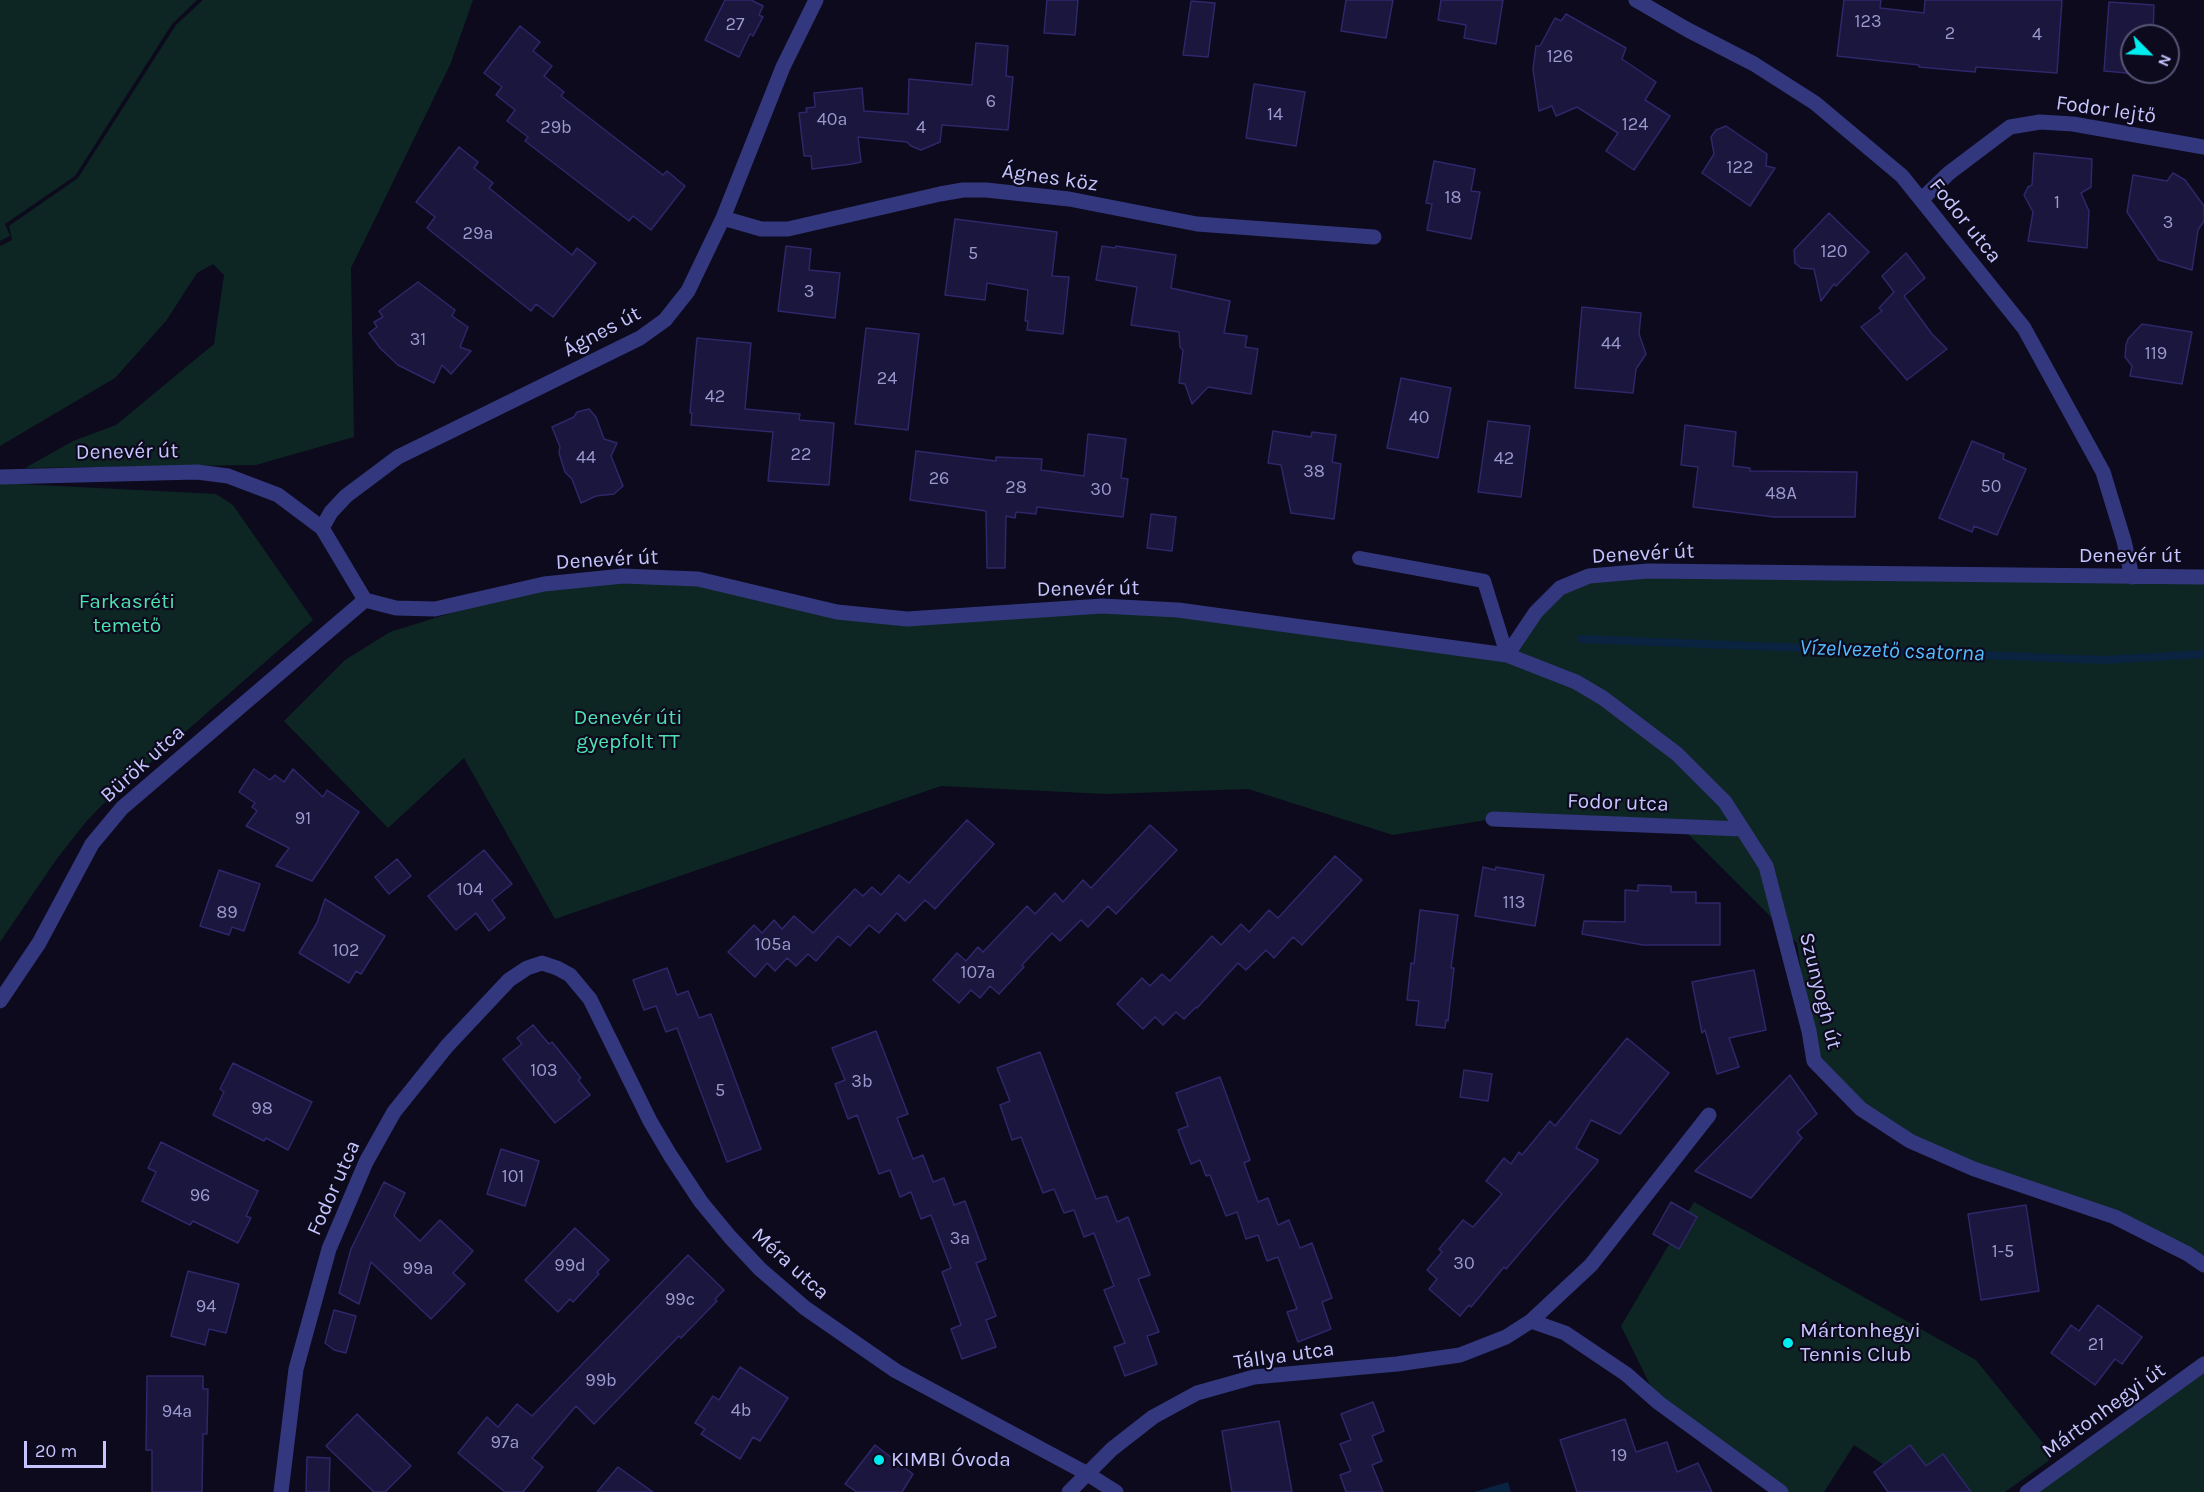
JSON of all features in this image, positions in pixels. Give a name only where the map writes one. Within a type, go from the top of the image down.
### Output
[{"type":"street","name":"Ágnes út","points":[[322,528],[346,496],[398,457],[640,338],[665,320],[688,291],[723,218],[783,66],[816,0]]},
{"type":"street","name":"Fodor utca","points":[[1636,0],[1754,64],[1815,103],[1902,176],[2024,328],[2103,472],[2132,577]]},
{"type":"street","name":"Fodor lejtő","points":[[1921,200],[1949,173],[2010,127],[2040,122],[2073,124],[2204,147]]},
{"type":"street","name":"Ágnes köz","points":[[723,218],[761,229],[788,229],[940,194],[963,190],[986,190],[1069,199],[1197,224],[1374,237]]},
{"type":"street","name":"Denevér út","points":[[0,477],[197,472],[228,476],[278,495],[322,528],[365,600],[396,608],[435,609],[543,584],[623,576],[698,579],[837,612],[907,619],[1113,606],[1178,610],[1508,655],[1536,612],[1560,588],[1589,576],[1648,571],[2204,577]]},
{"type":"street","name":"Bürök utca","points":[[0,1001],[39,943],[92,844],[122,808],[365,600]]},
{"type":"street","name":"Szunyogh út","points":[[1508,655],[1576,682],[1603,698],[1677,754],[1725,802],[1766,866],[1809,1031],[1814,1061],[1861,1109],[1910,1141],[1974,1168],[2115,1217],[2188,1254],[2204,1265]]},
{"type":"street","name":"Fodor utca","points":[[1492,819],[1742,829]]},
{"type":"street","name":"Fodor utca","points":[[281,1492],[296,1369],[329,1249],[366,1162],[394,1112],[447,1046],[509,980],[527,968],[542,963]]},
{"type":"street","name":"Méra utca","points":[[542,963],[570,975],[590,999],[650,1121],[670,1155],[701,1202],[760,1269],[805,1308],[896,1371],[1086,1473],[1116,1492]]},
{"type":"street","name":"Tállya utca","points":[[1069,1492],[1112,1449],[1153,1417],[1197,1393],[1254,1377],[1397,1364],[1460,1355],[1506,1337],[1531,1321],[1591,1265],[1709,1115]]},
{"type":"street","points":[[1531,1321],[1565,1333],[1626,1374],[1659,1403],[1781,1492]]},
{"type":"street","name":"Mártonhegyi út","points":[[2027,1492],[2204,1364]]},
{"type":"lane","points":[[1359,558],[1484,580],[1508,655]]},
{"type":"green space","points":[[0,0],[197,0],[172,24],[75,176],[5,224],[10,236],[0,241]]},
{"type":"green space","points":[[203,0],[473,0],[450,65],[351,268],[354,437],[256,465],[25,468],[73,441],[116,425],[214,344],[224,275],[213,264],[197,273],[166,321],[115,378],[0,446],[0,246],[12,240],[9,226],[78,178],[176,25]]},
{"type":"green space","name":"Farkasréti temető","points":[[0,483],[216,494],[233,505],[313,620],[102,805],[56,860],[0,942]]},
{"type":"green space","name":"Denevér úti gyepfolt TT","points":[[1589,576],[2204,577],[2204,1265],[2188,1254],[1910,1141],[1814,1061],[1797,943],[1680,826],[1493,819],[1393,835],[1248,789],[1106,794],[941,786],[555,919],[464,758],[388,828],[284,721],[345,660],[390,632],[544,584],[698,579],[907,619],[1102,606],[1507,655],[1536,612]]},
{"type":"green space","name":"Mártonhegyi Tennis Club","points":[[1694,1202],[1976,1360],[2054,1457],[2005,1492],[1913,1492],[1902,1477],[1854,1445],[1824,1492],[1781,1492],[1659,1403],[1621,1326]]},
{"type":"green space","points":[[2204,1364],[2204,1492],[2027,1492]]},
{"type":"water","points":[[1508,1482],[1511,1492],[1474,1492]]},
{"type":"building","points":[[725,0],[751,0],[763,6],[759,15],[763,17],[753,36],[750,34],[739,57],[705,40]]},
{"type":"building","points":[[1047,0],[1078,0],[1075,35],[1044,33]]},
{"type":"building","points":[[1346,0],[1393,0],[1386,38],[1341,31]]},
{"type":"building","points":[[1441,0],[1503,0],[1496,44],[1464,38],[1466,25],[1438,20]]},
{"type":"building","points":[[1844,0],[1881,0],[1880,8],[1924,13],[1925,0],[2062,0],[2057,73],[1976,67],[1975,72],[1837,56]]},
{"type":"building","points":[[1191,1],[1215,3],[1208,57],[1183,55]]},
{"type":"building","points":[[2109,2],[2154,5],[2153,24],[2120,24],[2120,72],[2104,71]]},
{"type":"building","points":[[1566,14],[1626,48],[1622,59],[1656,82],[1645,100],[1670,116],[1634,170],[1606,151],[1618,133],[1577,107],[1556,116],[1552,106],[1539,111],[1533,69],[1536,46],[1540,46],[1555,18],[1561,21]]},
{"type":"building","points":[[520,26],[540,42],[533,51],[552,66],[544,76],[564,92],[561,96],[663,175],[667,171],[685,186],[651,230],[633,216],[629,221],[525,141],[528,137],[507,121],[515,110],[496,95],[502,87],[484,73]]},
{"type":"building","points":[[976,43],[1008,46],[1006,76],[1013,77],[1008,130],[942,125],[940,142],[921,150],[907,142],[858,137],[861,162],[812,169],[811,156],[804,156],[799,113],[807,112],[806,108],[815,107],[814,93],[862,88],[864,111],[908,114],[909,79],[972,85]]},
{"type":"building","points":[[1254,84],[1305,92],[1296,146],[1246,138]]},
{"type":"building","points":[[1726,126],[1767,154],[1766,166],[1775,168],[1750,206],[1702,173],[1714,154],[1711,137],[1716,130]]},
{"type":"building","points":[[459,147],[478,162],[474,168],[493,183],[489,188],[572,255],[577,248],[596,263],[553,317],[536,304],[531,311],[427,228],[435,217],[416,202]]},
{"type":"building","points":[[2034,153],[2092,159],[2091,187],[2081,193],[2089,211],[2087,248],[2028,241],[2033,212],[2024,195],[2028,187],[2032,185]]},
{"type":"building","points":[[1434,161],[1475,169],[1471,191],[1480,192],[1471,239],[1427,230],[1432,204],[1426,203]]},
{"type":"building","points":[[2173,173],[2185,180],[2204,206],[2204,221],[2198,230],[2192,270],[2159,260],[2127,212],[2133,175],[2167,181]]},
{"type":"building","points":[[1829,213],[1869,252],[1836,286],[1834,284],[1821,301],[1814,269],[1801,268],[1795,263],[1794,250]]},
{"type":"building","points":[[955,219],[1057,232],[1052,276],[1069,277],[1063,334],[1027,330],[1028,321],[1025,321],[1028,290],[987,283],[985,300],[945,295]]},
{"type":"building","points":[[786,246],[811,249],[809,270],[840,273],[835,318],[778,311]]},
{"type":"building","points":[[1102,246],[1176,255],[1171,288],[1230,301],[1224,333],[1247,336],[1245,347],[1258,349],[1251,394],[1208,387],[1192,404],[1185,384],[1179,383],[1183,350],[1180,347],[1179,332],[1131,325],[1137,287],[1096,280]]},
{"type":"building","points":[[1906,253],[1925,278],[1904,296],[1932,334],[1947,349],[1907,380],[1861,327],[1882,311],[1879,308],[1894,292],[1882,276]]},
{"type":"building","points":[[418,282],[455,310],[452,316],[468,327],[460,347],[471,351],[451,374],[442,365],[434,383],[398,365],[380,348],[369,333],[377,327],[374,322],[383,317],[379,311]]},
{"type":"building","points":[[1582,307],[1641,313],[1639,334],[1646,354],[1636,369],[1633,393],[1575,388]]},
{"type":"building","points":[[2142,324],[2192,332],[2182,384],[2130,376],[2132,366],[2125,357],[2126,345],[2128,339]]},
{"type":"building","points":[[866,328],[919,334],[908,430],[855,424]]},
{"type":"building","points":[[697,338],[751,343],[745,409],[800,414],[799,420],[834,423],[829,485],[768,481],[773,432],[691,425],[692,413],[690,413]]},
{"type":"building","points":[[1401,378],[1451,388],[1438,458],[1387,448]]},
{"type":"building","points":[[589,409],[596,417],[604,439],[617,443],[611,456],[623,486],[614,494],[596,496],[581,503],[572,479],[565,472],[559,453],[560,447],[552,427],[574,417],[577,412]]},
{"type":"building","points":[[1488,421],[1530,426],[1521,497],[1478,492]]},
{"type":"building","points":[[1685,425],[1736,432],[1733,466],[1750,468],[1750,471],[1857,472],[1855,517],[1774,517],[1693,507],[1698,467],[1681,465]]},
{"type":"building","points":[[1273,431],[1311,437],[1312,432],[1336,435],[1332,462],[1341,464],[1334,519],[1291,513],[1281,465],[1268,463]]},
{"type":"building","points":[[1088,434],[1126,439],[1121,478],[1128,479],[1123,517],[1037,507],[1036,514],[1016,512],[1015,518],[1006,516],[1005,568],[987,568],[986,511],[910,500],[916,451],[996,461],[996,457],[1042,459],[1041,470],[1084,476]]},
{"type":"building","points":[[1972,441],[2004,454],[2003,459],[2026,469],[1997,535],[1974,526],[1972,532],[1939,518]]},
{"type":"building","points":[[1151,514],[1176,517],[1172,551],[1147,548]]},
{"type":"building","points":[[254,769],[270,780],[275,775],[284,782],[293,769],[323,797],[327,790],[359,812],[312,881],[276,866],[289,848],[246,826],[257,811],[252,807],[255,803],[239,792]]},
{"type":"building","points":[[967,820],[994,844],[935,909],[925,900],[905,921],[897,913],[879,933],[869,925],[850,946],[838,936],[816,961],[808,954],[796,966],[787,958],[775,971],[767,963],[755,977],[728,952],[754,925],[762,933],[774,920],[782,929],[794,916],[813,933],[855,889],[863,896],[872,887],[881,895],[899,875],[909,883]]},
{"type":"building","points":[[1150,825],[1177,850],[1116,914],[1108,906],[1088,927],[1081,920],[1060,941],[1052,933],[999,994],[990,986],[980,998],[971,990],[959,1003],[933,980],[957,953],[966,961],[978,947],[983,952],[1027,906],[1035,914],[1055,893],[1063,902],[1083,880],[1091,888]]},
{"type":"building","points":[[484,850],[512,884],[492,900],[505,918],[489,931],[476,913],[456,930],[428,896]]},
{"type":"building","points":[[1335,856],[1362,880],[1302,945],[1293,937],[1274,958],[1266,950],[1246,970],[1238,963],[1184,1019],[1176,1012],[1163,1025],[1155,1017],[1143,1029],[1117,1004],[1142,978],[1150,986],[1162,974],[1170,981],[1212,936],[1221,945],[1241,924],[1249,932],[1269,910],[1278,918]]},
{"type":"building","points":[[397,859],[411,876],[389,894],[375,877]]},
{"type":"building","points":[[1483,867],[1544,875],[1535,926],[1475,916]]},
{"type":"building","points":[[219,870],[260,884],[244,931],[232,927],[229,935],[200,926]]},
{"type":"building","points":[[1638,885],[1671,886],[1671,892],[1696,892],[1696,903],[1720,903],[1720,945],[1643,945],[1582,934],[1584,921],[1625,922],[1625,890],[1638,891]]},
{"type":"building","points":[[325,899],[385,936],[361,974],[356,971],[349,983],[299,953],[317,923]]},
{"type":"building","points":[[1420,910],[1458,915],[1451,968],[1454,968],[1448,1021],[1446,1020],[1445,1028],[1416,1025],[1419,1001],[1407,1000]]},
{"type":"building","points":[[667,968],[677,995],[688,991],[699,1018],[711,1014],[761,1149],[727,1162],[677,1028],[666,1032],[656,1006],[644,1010],[633,980]]},
{"type":"building","points":[[1754,970],[1766,1030],[1729,1038],[1739,1067],[1717,1074],[1705,1030],[1702,1033],[1692,982]]},
{"type":"building","points":[[533,1025],[549,1044],[552,1042],[581,1078],[578,1080],[590,1095],[555,1123],[503,1059],[522,1044],[517,1038]]},
{"type":"building","points":[[876,1031],[908,1114],[897,1118],[913,1159],[923,1155],[933,1182],[944,1178],[954,1205],[965,1201],[986,1259],[976,1263],[996,1316],[986,1320],[996,1347],[962,1359],[951,1329],[961,1325],[942,1272],[951,1268],[931,1215],[921,1219],[911,1192],[900,1197],[890,1170],[879,1174],[857,1115],[848,1119],[835,1084],[845,1080],[832,1048]]},
{"type":"building","points":[[1627,1038],[1669,1073],[1620,1134],[1591,1120],[1576,1148],[1598,1160],[1597,1163],[1506,1269],[1504,1267],[1471,1307],[1469,1305],[1460,1316],[1429,1289],[1437,1279],[1427,1270],[1442,1252],[1439,1249],[1463,1220],[1473,1227],[1502,1194],[1486,1181],[1504,1158],[1511,1164],[1519,1152],[1522,1155],[1550,1121],[1555,1126]]},
{"type":"building","points":[[1040,1052],[1096,1199],[1107,1196],[1117,1222],[1128,1217],[1150,1275],[1138,1279],[1159,1332],[1147,1336],[1157,1364],[1125,1376],[1114,1347],[1125,1343],[1104,1290],[1114,1286],[1094,1233],[1084,1237],[1074,1210],[1064,1213],[1054,1189],[1043,1193],[1021,1137],[1012,1140],[1000,1105],[1010,1101],[997,1068]]},
{"type":"building","points":[[233,1063],[312,1102],[288,1150],[266,1138],[264,1141],[213,1115],[224,1092],[220,1089]]},
{"type":"building","points":[[1464,1070],[1492,1074],[1488,1101],[1460,1097]]},
{"type":"building","points":[[1790,1075],[1817,1114],[1797,1132],[1802,1138],[1751,1198],[1695,1171]]},
{"type":"building","points":[[1220,1077],[1250,1160],[1244,1163],[1258,1202],[1268,1198],[1278,1225],[1289,1220],[1300,1248],[1312,1243],[1332,1298],[1322,1302],[1331,1329],[1298,1342],[1287,1312],[1297,1309],[1278,1257],[1267,1261],[1258,1235],[1246,1239],[1237,1212],[1226,1216],[1210,1175],[1206,1176],[1200,1160],[1191,1164],[1178,1130],[1188,1126],[1176,1093]]},
{"type":"building","points":[[161,1142],[258,1191],[246,1216],[251,1218],[238,1243],[193,1221],[190,1225],[142,1201],[156,1172],[148,1168]]},
{"type":"building","points":[[501,1149],[539,1161],[525,1206],[487,1194]]},
{"type":"building","points":[[384,1182],[405,1193],[394,1216],[420,1241],[440,1220],[473,1251],[453,1273],[465,1284],[431,1319],[371,1262],[359,1304],[339,1293],[351,1249]]},
{"type":"building","points":[[1671,1202],[1697,1217],[1679,1249],[1653,1234]]},
{"type":"building","points":[[2026,1205],[2039,1291],[1981,1300],[1968,1214]]},
{"type":"building","points":[[575,1228],[609,1260],[573,1302],[570,1299],[558,1312],[525,1280]]},
{"type":"building","points":[[688,1255],[724,1290],[715,1299],[717,1301],[681,1338],[679,1336],[594,1424],[576,1406],[532,1458],[543,1467],[523,1492],[505,1492],[458,1453],[487,1417],[498,1427],[517,1404],[532,1416]]},
{"type":"building","points":[[188,1271],[239,1284],[226,1333],[209,1329],[205,1345],[171,1336]]},
{"type":"building","points":[[2098,1305],[2142,1337],[2122,1364],[2115,1359],[2095,1385],[2051,1353],[2071,1325],[2079,1331]]},
{"type":"building","points":[[334,1310],[356,1316],[346,1353],[334,1350],[325,1343]]},
{"type":"building","points":[[740,1367],[788,1398],[760,1441],[753,1437],[740,1459],[701,1434],[705,1429],[695,1423],[713,1396],[719,1400]]},
{"type":"building","points":[[147,1376],[203,1376],[203,1389],[208,1389],[207,1434],[203,1434],[202,1492],[152,1492],[152,1450],[146,1450]]},
{"type":"building","points":[[1373,1402],[1384,1431],[1372,1436],[1382,1461],[1372,1465],[1383,1492],[1346,1492],[1340,1475],[1351,1471],[1340,1444],[1351,1440],[1341,1414]]},
{"type":"building","points":[[357,1414],[411,1466],[385,1492],[374,1492],[326,1446]]},
{"type":"building","points":[[1625,1419],[1636,1452],[1667,1442],[1677,1472],[1698,1463],[1712,1492],[1577,1492],[1560,1440]]},
{"type":"building","points":[[1279,1421],[1292,1492],[1232,1492],[1222,1431]]},
{"type":"building","name":"KIMBI Óvoda","points":[[875,1445],[913,1474],[902,1492],[857,1492],[845,1484]]},
{"type":"building","points":[[1910,1445],[1926,1466],[1943,1454],[1971,1492],[1888,1492],[1874,1472]]},
{"type":"building","points":[[307,1457],[330,1458],[329,1492],[306,1492]]},
{"type":"building","points":[[618,1467],[653,1492],[597,1492]]},
{"type":"waterway","name":"Vízelvezető csatorna","points":[[1581,639],[2104,660],[2204,654]]},
{"type":"place","name":"Mártonhegyi Tennis Club","points":[[1788,1343]]},
{"type":"place","name":"KIMBI Óvoda","points":[[879,1460]]}]
